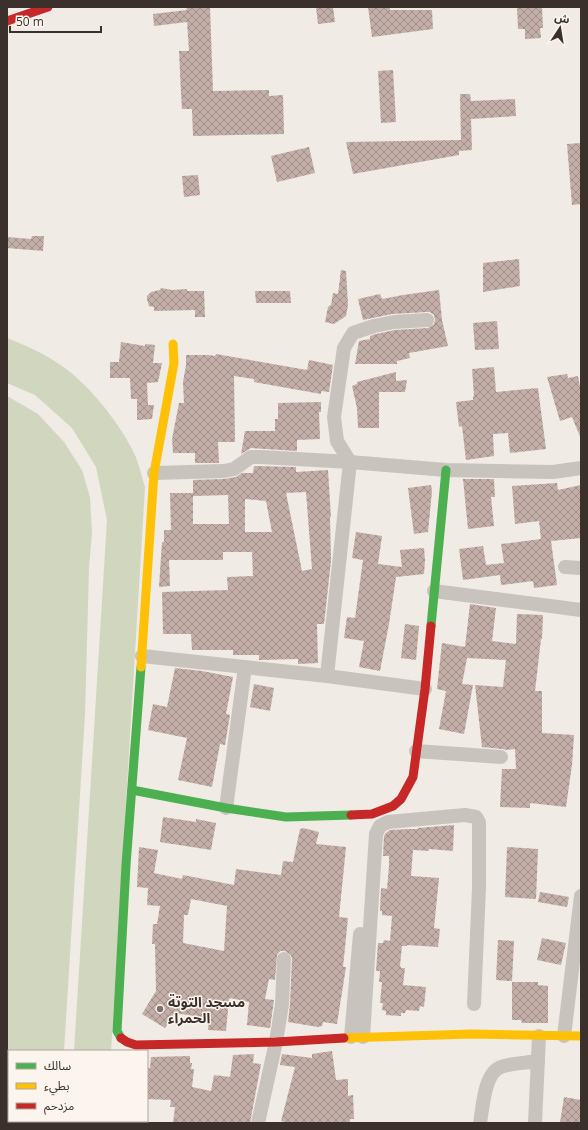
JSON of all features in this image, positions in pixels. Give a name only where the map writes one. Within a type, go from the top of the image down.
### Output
[{"type":"main road","points":[[7,21],[48,7]]},
{"type":"main road","points":[[173,344],[174,363],[154,473],[126,865],[117,1030],[120,1038],[136,1045],[276,1042],[326,1038],[472,1034],[581,1036]]},
{"type":"main road","points":[[132,790],[226,808],[286,817],[372,814],[393,806],[401,800],[413,777],[425,689],[446,470]]},
{"type":"street","points":[[327,676],[350,462],[337,440],[334,417],[344,348],[353,334],[374,326],[394,322],[427,320]]},
{"type":"street","points":[[154,473],[224,471],[234,469],[251,457],[350,462],[446,470],[553,472],[581,468]]},
{"type":"street","points":[[565,567],[581,568]]},
{"type":"street","points":[[434,591],[581,610]]},
{"type":"street","points":[[142,656],[327,676],[425,689]]},
{"type":"street","points":[[226,808],[245,667]]},
{"type":"street","points":[[416,751],[501,757]]},
{"type":"street","points":[[357,1037],[372,814]]},
{"type":"street","points":[[357,1037],[376,834],[380,826],[388,822],[465,815],[476,817],[479,822],[479,888],[474,1004]]},
{"type":"street","points":[[564,1036],[581,896]]},
{"type":"street","points":[[258,1123],[276,1042],[282,1004],[284,959]]},
{"type":"street","points":[[535,1123],[539,1036]]},
{"type":"street","points":[[480,1123],[488,1080],[492,1073],[500,1067],[538,1062]]},
{"type":"green space","points":[[7,338],[53,360],[69,371],[100,401],[125,436],[137,462],[145,487],[111,1050],[74,1050],[107,520],[96,467],[72,428],[35,395],[7,383]]},
{"type":"green space","points":[[7,396],[38,414],[64,442],[82,470],[90,497],[92,533],[89,568],[85,714],[64,1050],[8,1050],[8,1122],[60,1122],[7,1123]]},
{"type":"building","points":[[186,7],[210,7],[213,91],[269,90],[269,96],[283,95],[284,134],[193,136],[192,109],[182,109],[181,93],[179,51],[189,51],[187,22],[154,26],[153,14],[187,10]]},
{"type":"building","points":[[316,7],[333,7],[335,22],[318,24]]},
{"type":"building","points":[[368,7],[390,7],[390,10],[432,10],[433,29],[372,37]]},
{"type":"building","points":[[517,7],[542,7],[543,28],[540,28],[541,38],[525,39],[525,29],[518,29]]},
{"type":"building","points":[[393,70],[396,122],[381,123],[378,71]]},
{"type":"building","points":[[460,94],[470,94],[471,101],[515,99],[516,116],[471,119],[472,150],[459,151],[459,155],[353,174],[346,142],[461,140]]},
{"type":"building","points":[[581,143],[581,204],[572,205],[567,144]]},
{"type":"building","points":[[309,147],[315,173],[277,182],[271,156]]},
{"type":"building","points":[[198,175],[200,195],[184,197],[182,176]]},
{"type":"building","points":[[32,236],[44,236],[43,251],[7,248],[7,237],[31,239]]},
{"type":"building","points":[[519,259],[520,286],[483,292],[483,263]]},
{"type":"building","points":[[341,270],[346,271],[348,305],[346,316],[334,324],[325,322],[328,307],[331,305],[333,293],[338,294]]},
{"type":"building","points":[[161,288],[172,290],[187,289],[187,291],[204,291],[205,317],[195,317],[195,310],[154,311],[154,307],[149,306],[147,296],[151,292],[160,290]]},
{"type":"building","points":[[439,290],[442,320],[448,346],[409,353],[410,358],[397,361],[397,364],[355,364],[359,341],[370,339],[370,336],[376,334],[395,330],[428,328],[434,324],[435,320],[434,315],[430,312],[426,312],[392,314],[363,320],[358,299],[380,294],[382,299]]},
{"type":"building","points":[[255,291],[290,291],[291,303],[256,303]]},
{"type":"building","points":[[497,321],[499,349],[475,350],[473,323]]},
{"type":"building","points":[[121,342],[145,346],[145,344],[155,345],[153,363],[162,363],[158,382],[147,383],[148,405],[154,405],[152,419],[137,420],[137,399],[131,399],[130,378],[110,378],[110,362],[119,362]]},
{"type":"building","points":[[216,354],[307,370],[309,360],[333,365],[329,392],[321,391],[321,394],[254,382],[254,379],[234,376],[235,442],[218,442],[219,463],[195,463],[195,453],[173,453],[172,439],[179,403],[184,403],[183,382],[186,355],[215,356]]},
{"type":"building","points":[[494,367],[496,392],[538,388],[546,449],[510,453],[508,433],[493,434],[494,456],[466,460],[462,426],[459,427],[456,402],[473,400],[472,369]]},
{"type":"building","points":[[396,372],[396,381],[407,380],[405,392],[379,392],[379,428],[358,428],[357,408],[352,386],[357,384],[357,382]]},
{"type":"building","points":[[567,374],[568,378],[578,376],[581,392],[581,439],[572,417],[560,421],[547,377]]},
{"type":"building","points":[[321,402],[321,412],[319,412],[320,439],[297,440],[297,451],[251,448],[241,454],[245,431],[275,431],[275,419],[278,419],[278,403]]},
{"type":"building","points":[[254,466],[296,467],[296,472],[328,470],[331,517],[331,561],[324,624],[317,624],[318,663],[298,664],[298,659],[259,660],[259,655],[233,655],[233,650],[192,650],[191,634],[163,634],[162,592],[228,590],[227,577],[253,576],[252,552],[223,552],[223,560],[169,560],[170,586],[159,587],[164,530],[171,530],[170,493],[193,493],[193,480],[236,477],[242,473],[253,473]],"holes":[[[306,492],[312,569],[302,571],[286,493]],[[228,495],[229,524],[193,524],[193,496]],[[245,499],[266,501],[272,532],[245,532]]]},
{"type":"building","points":[[463,479],[494,479],[495,497],[491,497],[494,526],[468,529]]},
{"type":"building","points":[[557,483],[558,490],[581,485],[581,538],[551,541],[557,585],[534,588],[533,581],[501,585],[500,575],[463,580],[459,549],[483,546],[486,565],[504,563],[501,544],[541,539],[539,521],[515,524],[512,486]]},
{"type":"building","points":[[431,485],[432,491],[428,532],[414,534],[408,488]]},
{"type":"building","points":[[356,532],[382,536],[378,564],[402,567],[400,550],[424,548],[424,574],[396,577],[380,671],[359,667],[364,641],[344,638],[347,617],[355,618],[363,560],[352,558]]},
{"type":"building","points":[[470,604],[496,608],[492,641],[516,644],[517,614],[543,615],[542,639],[535,691],[542,691],[542,733],[574,735],[572,765],[566,807],[530,803],[530,808],[500,807],[502,769],[516,769],[515,749],[506,750],[482,747],[475,685],[503,687],[506,660],[467,658],[462,684],[473,685],[464,734],[439,729],[446,691],[437,689],[442,643],[465,647]]},
{"type":"building","points":[[405,624],[419,626],[416,660],[401,658]]},
{"type":"building","points":[[175,668],[233,677],[226,714],[230,715],[225,745],[220,744],[212,787],[178,780],[187,738],[148,730],[153,704],[167,707]]},
{"type":"building","points":[[254,684],[274,688],[270,711],[250,707]]},
{"type":"building","points":[[163,817],[196,822],[196,819],[216,823],[211,850],[160,842]]},
{"type":"building","points":[[454,825],[453,851],[429,849],[429,851],[413,850],[411,876],[439,878],[434,928],[440,929],[438,947],[402,946],[400,965],[401,968],[405,968],[403,985],[426,987],[424,1007],[420,1006],[419,1011],[406,1010],[405,1013],[401,1013],[401,1016],[386,1015],[386,1011],[382,1010],[383,1003],[380,1003],[382,982],[379,982],[380,971],[376,971],[378,943],[383,943],[384,940],[390,941],[392,916],[382,915],[382,911],[380,911],[381,888],[387,889],[389,866],[389,856],[383,856],[384,836],[390,830]]},
{"type":"building","points":[[303,828],[319,832],[316,844],[346,847],[339,917],[348,918],[343,967],[346,967],[337,1024],[323,1022],[322,1026],[318,1027],[288,1022],[292,959],[291,955],[285,951],[280,951],[277,955],[275,980],[269,979],[265,999],[274,1000],[270,1028],[247,1025],[249,1002],[230,998],[226,1031],[208,1030],[209,1018],[174,1013],[165,1028],[142,1014],[156,991],[155,944],[152,944],[153,924],[157,924],[160,906],[147,905],[148,888],[137,887],[139,847],[158,850],[154,873],[182,879],[183,875],[234,885],[236,869],[281,875],[283,861],[293,862],[300,829]],"holes":[[[191,899],[227,906],[224,951],[183,943],[184,915],[188,915]]]},
{"type":"building","points":[[507,847],[538,849],[536,899],[505,897]]},
{"type":"building","points":[[540,892],[569,897],[567,907],[538,902]]},
{"type":"building","points":[[542,938],[566,943],[561,965],[537,960]]},
{"type":"building","points":[[498,940],[514,941],[512,981],[496,980]]},
{"type":"building","points":[[512,982],[538,982],[538,985],[548,986],[548,1023],[522,1023],[521,1020],[512,1020]]},
{"type":"building","points":[[332,1051],[336,1080],[348,1079],[348,1096],[353,1095],[354,1119],[350,1119],[350,1123],[288,1123],[281,1121],[295,1067],[280,1065],[282,1054],[312,1058],[312,1054]]},
{"type":"building","points":[[254,1054],[253,1063],[261,1064],[250,1123],[173,1123],[175,1107],[170,1107],[171,1100],[148,1099],[148,1068],[150,1068],[151,1057],[190,1056],[190,1063],[192,1063],[191,1069],[194,1069],[192,1087],[211,1091],[214,1075],[230,1077],[233,1055]]},
{"type":"building","points":[[564,1097],[581,1100],[581,1123],[560,1123]]},
{"type":"traffic: fast","points":[[431,626],[446,470]]},
{"type":"traffic: fast","points":[[121,1038],[117,1031],[126,865],[141,667]]},
{"type":"traffic: fast","points":[[132,790],[226,808],[286,817],[351,815]]},
{"type":"traffic: slow","points":[[141,667],[154,473],[174,363],[173,344]]},
{"type":"traffic: slow","points":[[344,1038],[472,1034],[581,1036]]},
{"type":"traffic: jam","points":[[7,21],[48,7]]},
{"type":"traffic: jam","points":[[351,815],[372,814],[393,806],[401,799],[413,777],[425,689],[431,626]]},
{"type":"traffic: jam","points":[[121,1038],[136,1045],[276,1042],[344,1038]]},
{"type":"place","name":"مسجد التوتة الحمراء","points":[[160,1009]]}]
